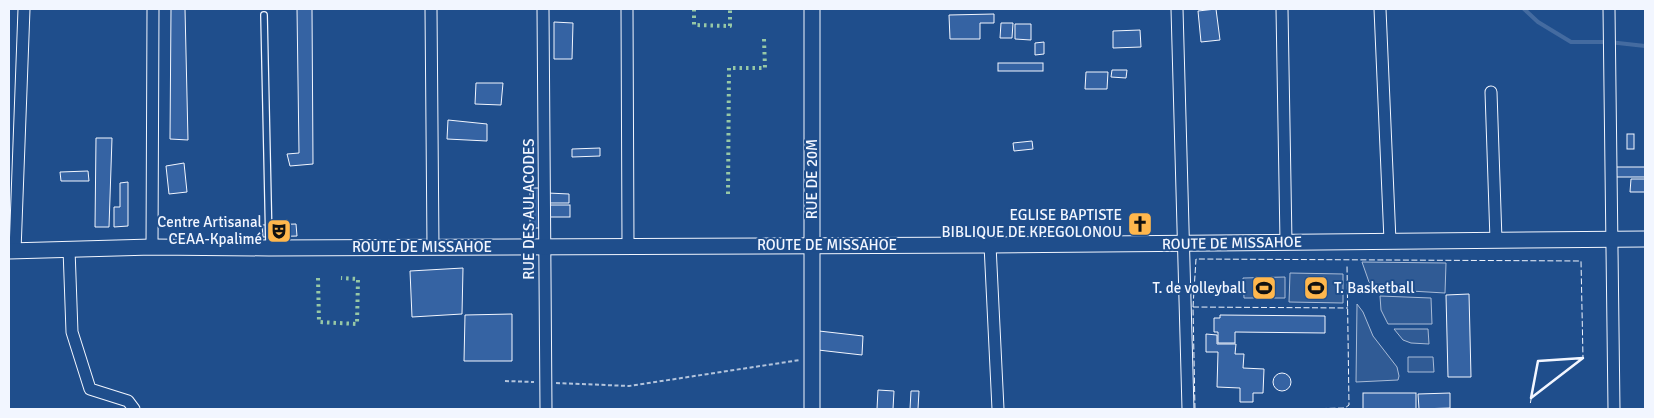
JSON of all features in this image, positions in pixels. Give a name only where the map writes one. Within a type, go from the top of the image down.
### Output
[{"type":"main road","name":"RUE DE 20M","points":[[812,9],[812,409]]},
{"type":"main road","name":"ROUTE DE MISSAHOE","points":[[12,251],[152,247],[990,245],[1645,239]]},
{"type":"street","points":[[12,251],[24,9]]},
{"type":"street","points":[[152,247],[153,9]]},
{"type":"street","points":[[431,9],[433,247]]},
{"type":"street","name":"RUE DES AULACODES","points":[[543,9],[546,409]]},
{"type":"street","points":[[627,9],[628,245]]},
{"type":"street","points":[[1177,9],[1188,409]]},
{"type":"street","points":[[1282,9],[1286,242]]},
{"type":"street","points":[[1380,9],[1390,241]]},
{"type":"street","points":[[1609,9],[1614,409]]},
{"type":"street","points":[[1491,92],[1496,240]]},
{"type":"street","points":[[990,245],[998,409]]},
{"type":"street","points":[[69,249],[72,332],[90,389],[128,402],[134,409]]},
{"type":"lane","points":[[264,15],[269,248]]},
{"type":"path","points":[[506,381],[629,386],[812,358]]},
{"type":"shaded area","points":[[1362,262],[1446,263],[1445,293],[1376,289],[1369,282]]},
{"type":"shaded area","name":"T. Basketball","points":[[1290,273],[1343,274],[1343,303],[1289,302]]},
{"type":"shaded area","name":"T. de volleyball","points":[[1285,277],[1285,298],[1244,298],[1243,278]]},
{"type":"shaded area","points":[[1380,296],[1431,298],[1432,324],[1388,324],[1381,310]]},
{"type":"shaded area","points":[[1357,304],[1363,312],[1373,336],[1397,367],[1398,380],[1356,382]]},
{"type":"shaded area","points":[[1394,329],[1428,329],[1429,344],[1411,343],[1403,340]]},
{"type":"shaded area","points":[[1408,357],[1433,357],[1434,372],[1408,372]]},
{"type":"building","points":[[171,9],[185,9],[188,140],[170,139]]},
{"type":"building","points":[[297,9],[312,9],[313,164],[290,166],[287,154],[299,153]]},
{"type":"building","points":[[1216,9],[1220,40],[1201,42],[1198,11]]},
{"type":"building","points":[[994,14],[994,23],[980,23],[980,39],[950,39],[949,15]]},
{"type":"building","points":[[554,22],[573,23],[572,59],[554,59]]},
{"type":"building","points":[[1001,23],[1013,23],[1012,38],[1000,38]]},
{"type":"building","points":[[1015,24],[1031,24],[1031,40],[1015,39]]},
{"type":"building","points":[[1140,30],[1141,47],[1113,48],[1113,31]]},
{"type":"building","points":[[1044,42],[1044,54],[1035,55],[1035,43]]},
{"type":"building","points":[[998,63],[1043,63],[1043,71],[998,71]]},
{"type":"building","points":[[1112,70],[1127,70],[1126,78],[1111,77]]},
{"type":"building","points":[[1086,72],[1108,72],[1107,89],[1085,89]]},
{"type":"building","points":[[476,83],[503,83],[501,105],[475,104]]},
{"type":"building","points":[[448,120],[487,124],[487,141],[447,139]]},
{"type":"building","points":[[1627,134],[1634,134],[1634,149],[1627,149]]},
{"type":"building","points":[[96,138],[112,138],[109,227],[95,227]]},
{"type":"building","points":[[1032,141],[1033,149],[1014,151],[1013,143]]},
{"type":"building","points":[[600,148],[600,156],[572,157],[572,149]]},
{"type":"building","points":[[184,163],[187,192],[169,194],[166,166]]},
{"type":"building","points":[[1613,167],[1645,167],[1645,177],[1613,177]]},
{"type":"building","points":[[88,171],[89,181],[61,181],[60,172]]},
{"type":"building","points":[[1631,179],[1645,179],[1645,192],[1630,192]]},
{"type":"building","points":[[128,182],[128,226],[114,227],[114,207],[120,207],[120,183]]},
{"type":"building","points":[[530,188],[539,188],[539,228],[530,228]]},
{"type":"building","points":[[548,193],[569,194],[569,203],[548,203]]},
{"type":"building","points":[[548,205],[570,205],[570,217],[548,217]]},
{"type":"building","name":"Centre Artisanal CEAA-Kpalimé","points":[[296,224],[297,236],[263,237],[262,225]]},
{"type":"building","points":[[463,268],[462,314],[412,317],[410,271]]},
{"type":"building","points":[[1469,294],[1471,377],[1448,377],[1446,295]]},
{"type":"building","points":[[512,314],[512,361],[464,361],[465,315]]},
{"type":"building","points":[[1220,315],[1325,316],[1325,333],[1235,332],[1235,343],[1218,343],[1218,332],[1214,332],[1214,318],[1220,318]]},
{"type":"building","points":[[819,331],[863,336],[862,355],[818,350]]},
{"type":"building","points":[[1206,334],[1217,335],[1217,344],[1236,344],[1235,354],[1244,354],[1243,368],[1264,369],[1263,393],[1253,393],[1253,402],[1240,402],[1240,388],[1217,387],[1218,352],[1206,352]]},
{"type":"building","points":[[1278,373],[1286,373],[1291,378],[1289,389],[1278,391],[1273,386],[1273,378]]},
{"type":"building","points":[[878,390],[894,391],[893,409],[877,409]]},
{"type":"building","points":[[911,391],[919,391],[918,409],[910,409]]},
{"type":"building","points":[[1363,393],[1416,393],[1416,409],[1363,409]]},
{"type":"building","points":[[1450,393],[1450,408],[1419,409],[1418,394]]},
{"type":"waterway","points":[[1524,9],[1538,22],[1571,42],[1609,42],[1645,46]]},
{"type":"hedge","points":[[694,9],[694,25],[730,26],[730,9]]},
{"type":"hedge","points":[[728,194],[729,68],[765,68],[764,39]]},
{"type":"hedge","points":[[318,278],[319,322],[357,324],[358,279],[341,278]]},
{"type":"fence","points":[[1195,409],[1193,307],[1196,259],[1581,261],[1583,358],[1538,361],[1530,405]]},
{"type":"fence","points":[[1304,409],[1345,408],[1349,405],[1347,265]]},
{"type":"fence","points":[[1193,307],[1348,308]]},
{"type":"wall","points":[[1583,358],[1531,398],[1538,361],[1583,358]]},
{"type":"place","name":"EGLISE BAPTISTE BIBLIQUE DE KPEGOLONOU","points":[[1140,224]]},
{"type":"place","name":"Centre Artisanal CEAA-Kpalimé","points":[[279,231]]},
{"type":"place","name":"T. de volleyball","points":[[1264,288]]},
{"type":"place","name":"T. Basketball","points":[[1316,288]]}]
